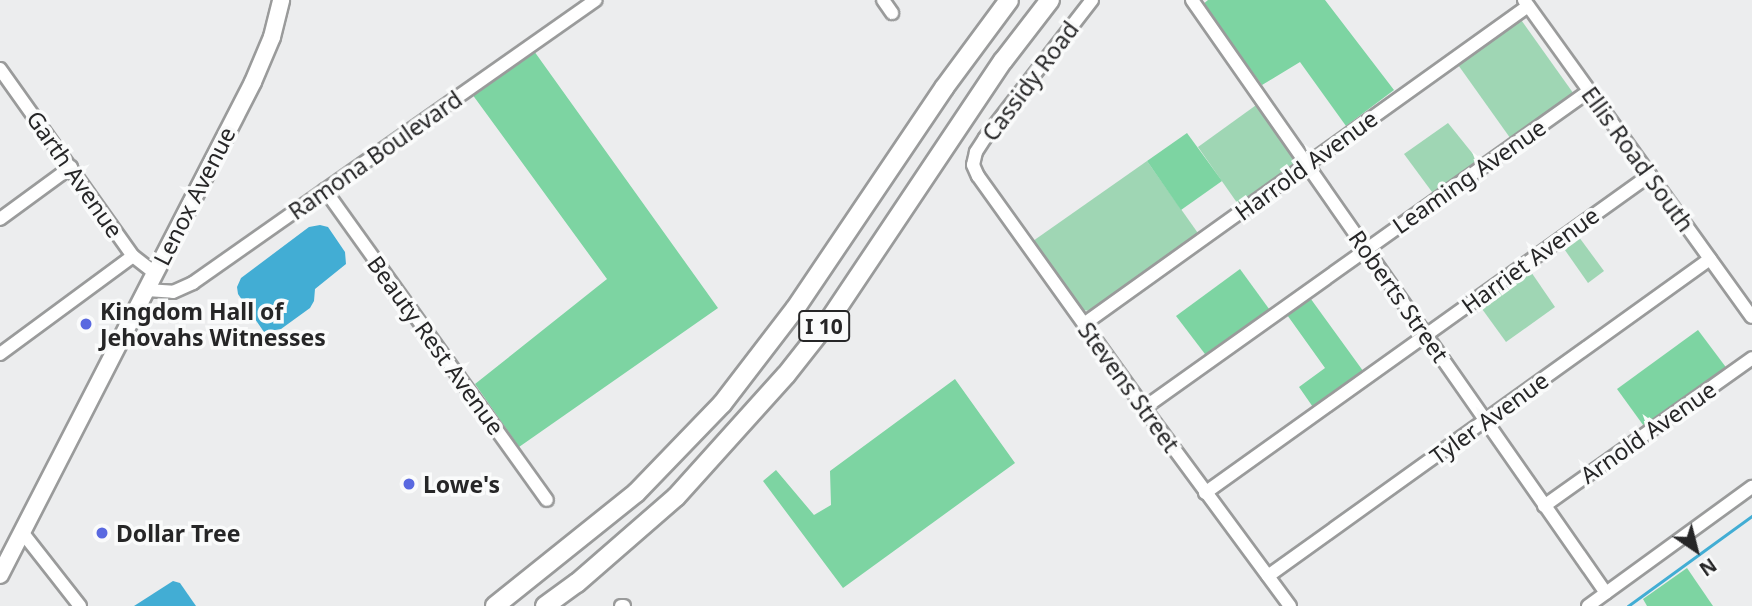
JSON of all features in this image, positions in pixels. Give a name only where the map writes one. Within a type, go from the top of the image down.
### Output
[{"type":"highway","name":"I 10","points":[[495,606],[636,493],[722,404],[795,309],[944,88],[1009,0]]},
{"type":"highway","name":"I 10","points":[[545,606],[577,583],[676,498],[786,375],[830,319],[1003,61],[1050,0]]},
{"type":"highway","points":[[486,606],[534,576]]},
{"type":"main road","name":"Lenox Avenue","points":[[0,575],[257,74],[272,37],[282,0]]},
{"type":"street","name":"Ramona Boulevard","points":[[146,290],[173,292],[193,283],[596,0]]},
{"type":"street","points":[[883,0],[892,13]]},
{"type":"street","name":"Cassidy Road","points":[[973,164],[976,152],[985,138],[1092,0]]},
{"type":"street","name":"Roberts Street","points":[[1192,0],[1606,593]]},
{"type":"street","name":"Harrold Avenue","points":[[1084,324],[1308,164],[1526,3]]},
{"type":"street","name":"Ellis Road South","points":[[1526,3],[1752,317]]},
{"type":"street","name":"Garth Avenue","points":[[2,77],[71,167],[133,256],[155,273]]},
{"type":"street","name":"Leaming Avenue","points":[[1144,408],[1589,91]]},
{"type":"street","name":"Stevens Street","points":[[973,164],[978,176],[1144,408],[1268,576],[1284,604]]},
{"type":"street","points":[[0,219],[71,167]]},
{"type":"street","name":"Harriet Avenue","points":[[1205,493],[1650,175]]},
{"type":"street","name":"Beauty Rest Avenue","points":[[325,190],[547,500]]},
{"type":"street","points":[[0,354],[133,256]]},
{"type":"street","name":"Tyler Avenue","points":[[1268,576],[1710,259]]},
{"type":"street","name":"Arnold Avenue","points":[[1544,506],[1752,358]]},
{"type":"street","points":[[1588,606],[1752,487]]},
{"type":"street","points":[[22,533],[80,606]]},
{"type":"green space","points":[[1208,0],[1325,0],[1394,90],[1346,126],[1300,62],[1262,85],[1202,5]]},
{"type":"green space","points":[[1519,17],[1576,97],[1513,142],[1456,62]]},
{"type":"green space","points":[[534,51],[718,308],[519,447],[475,384],[607,279],[472,94]]},
{"type":"green space","points":[[1259,103],[1300,157],[1297,168],[1240,207],[1198,147]]},
{"type":"green space","points":[[1448,123],[1481,164],[1435,196],[1404,154]]},
{"type":"green space","points":[[1187,133],[1222,181],[1181,210],[1147,161]]},
{"type":"green space","points":[[1147,161],[1200,236],[1091,311],[1082,310],[1033,241]]},
{"type":"green space","points":[[1576,233],[1604,271],[1588,283],[1560,243]]},
{"type":"green space","points":[[1527,266],[1555,307],[1506,342],[1477,302]]},
{"type":"green space","points":[[1240,269],[1272,313],[1208,358],[1176,316]]},
{"type":"green space","points":[[1308,295],[1366,375],[1315,410],[1299,387],[1325,368],[1285,312]]},
{"type":"green space","points":[[1698,330],[1728,370],[1646,429],[1617,389]]},
{"type":"green space","points":[[955,379],[1015,463],[843,588],[763,481],[776,470],[814,515],[831,505],[830,471]]},
{"type":"green space","points":[[1687,568],[1713,606],[1647,606],[1643,599]]},
{"type":"water","points":[[309,227],[328,227],[345,252],[346,264],[315,289],[310,308],[281,329],[264,332],[238,294],[237,287],[241,278]]},
{"type":"water","points":[[173,581],[180,583],[196,606],[134,606]]},
{"type":"waterway","points":[[1628,606],[1752,516]]},
{"type":"place","name":"Kingdom Hall of Jehovahs Witnesses","points":[[86,324]]},
{"type":"place","name":"Lowe's","points":[[409,484]]},
{"type":"place","name":"Dollar Tree","points":[[102,533]]}]
